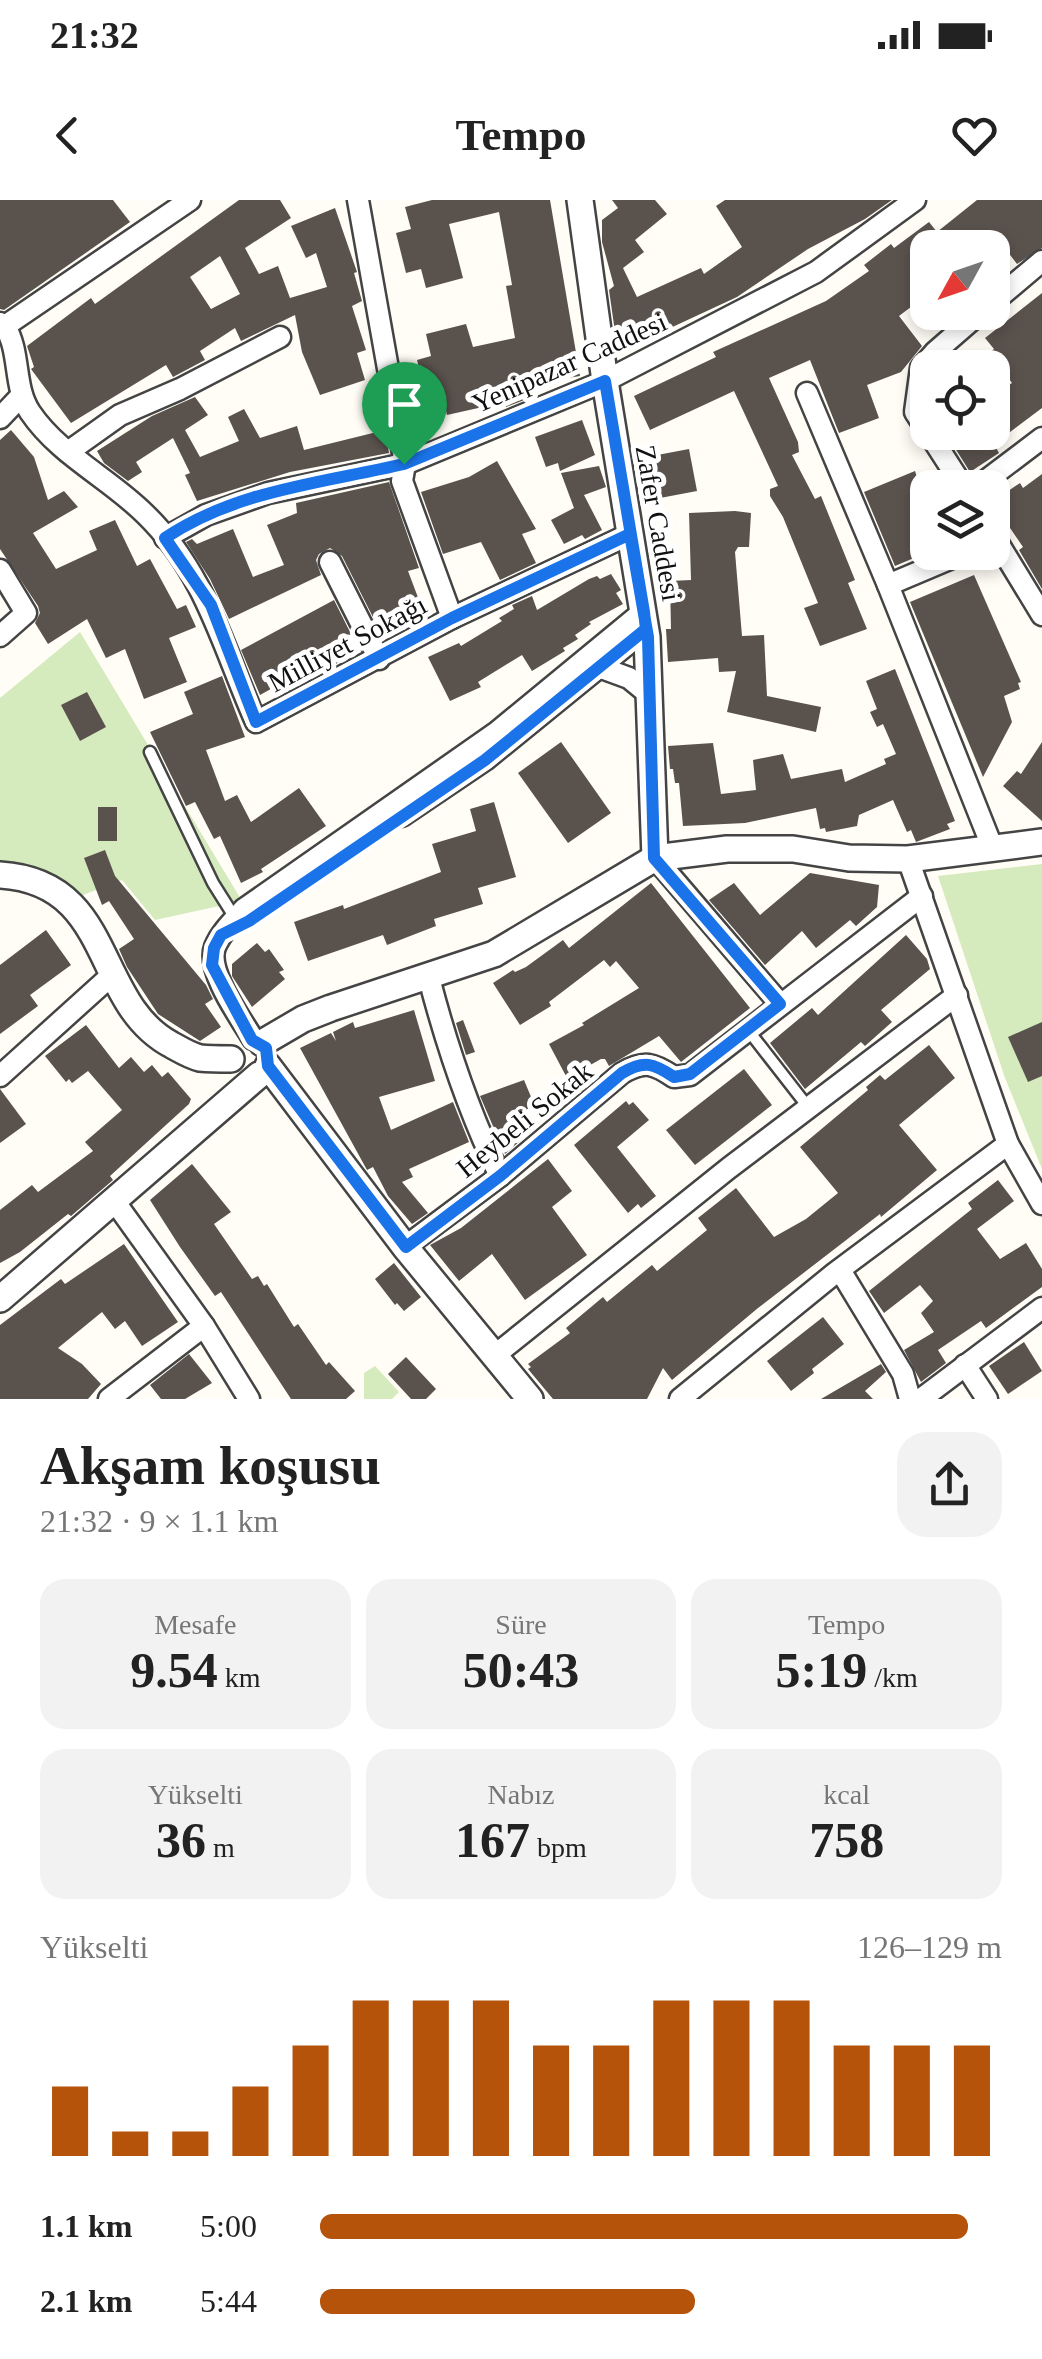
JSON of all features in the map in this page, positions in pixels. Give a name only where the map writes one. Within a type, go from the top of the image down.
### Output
[{"type":"street","points":[[2,324],[190,200]]},
{"type":"street","points":[[358,200],[404,464],[402,481],[452,618]]},
{"type":"street","name":"Zafer Caddesi","points":[[580,200],[645,620],[651,696],[654,858]]},
{"type":"street","name":"Yenipazar Caddesi","points":[[165,538],[206,515],[268,493],[404,464],[605,381],[816,272],[915,200]]},
{"type":"street","points":[[1010,288],[1042,261]]},
{"type":"street","name":"Milliyet Sokağı","points":[[2,324],[14,342],[21,396],[41,426],[147,516],[211,605],[256,722],[452,618],[630,534]]},
{"type":"street","points":[[936,350],[960,330]]},
{"type":"street","points":[[68,452],[120,415],[280,337]]},
{"type":"street","points":[[808,393],[993,848]]},
{"type":"street","points":[[0,418],[21,396]]},
{"type":"street","points":[[1000,470],[1042,438]]},
{"type":"street","points":[[330,562],[379,659]]},
{"type":"street","points":[[1010,564],[1042,615]]},
{"type":"street","points":[[0,570],[26,613],[0,636]]},
{"type":"street","points":[[888,585],[923,570]]},
{"type":"street","points":[[228,927],[249,921],[485,760],[599,666],[645,620]]},
{"type":"street","points":[[530,1399],[406,1247],[260,1056],[212,965],[214,948],[244,909],[497,732],[645,620]]},
{"type":"street","points":[[599,666],[630,678],[651,696]]},
{"type":"street","points":[[0,1299],[212,1118],[260,1056],[304,1019],[494,954],[654,858],[743,849],[793,849],[849,858],[908,859],[1042,842]]},
{"type":"street","points":[[654,858],[780,1004]]},
{"type":"street","points":[[908,859],[1008,1144],[1042,1204]]},
{"type":"street","points":[[0,875],[46,886],[62,897],[91,928],[126,1000],[150,1031],[198,1058],[232,1062]]},
{"type":"street","name":"Heybeli Sokak","points":[[406,1247],[500,1176],[622,1073],[640,1062],[656,1064],[674,1077],[690,1074],[922,896]]},
{"type":"street","points":[[0,1076],[113,974]]},
{"type":"street","points":[[429,978],[456,1073],[500,1176]]},
{"type":"street","points":[[494,1356],[808,1107],[957,995]]},
{"type":"street","points":[[212,1118],[239,1042],[260,1056]]},
{"type":"street","points":[[680,1399],[840,1270],[1008,1144]]},
{"type":"street","points":[[115,1202],[204,1326],[248,1399]]},
{"type":"street","points":[[840,1270],[903,1374],[910,1399]]},
{"type":"street","points":[[920,1399],[1042,1308]]},
{"type":"street","points":[[108,1399],[204,1326]]},
{"type":"street","points":[[965,1365],[987,1399]]},
{"type":"lane","points":[[150,752],[213,883],[228,927]]},
{"type":"lane","points":[[748,1030],[808,1107]]},
{"type":"green space","points":[[80,632],[242,901],[155,920],[122,880],[83,895],[57,876],[0,869],[0,698]]},
{"type":"green space","points":[[1042,864],[1042,1169],[1005,1078],[938,876]]},
{"type":"green space","points":[[375,1366],[399,1392],[392,1399],[364,1399],[364,1373]]},
{"type":"building","points":[[0,200],[113,200],[130,222],[4,310],[0,309]]},
{"type":"building","points":[[239,200],[280,200],[291,218],[245,248],[259,274],[278,266],[290,298],[327,287],[316,253],[306,258],[291,226],[335,208],[357,272],[354,273],[362,301],[352,306],[366,350],[357,353],[365,380],[320,395],[302,352],[295,315],[241,341],[235,328],[200,351],[205,360],[173,377],[166,365],[71,423],[31,369],[34,367],[27,346],[91,298],[95,304]],"holes":[[[220,256],[240,294],[211,309],[190,277]]]},
{"type":"building","points":[[432,200],[550,200],[580,376],[524,385],[527,399],[506,407],[505,402],[447,415],[442,396],[427,400],[417,360],[431,356],[426,334],[466,324],[473,347],[515,338],[506,286],[512,285],[499,212],[449,224],[463,278],[426,288],[421,269],[406,273],[396,233],[411,229],[405,207]]},
{"type":"building","points":[[612,200],[655,200],[667,214],[635,240],[644,252],[623,268],[637,297],[701,268],[704,274],[742,247],[716,206],[725,200],[892,200],[808,249],[737,297],[666,330],[662,320],[617,346],[609,290],[614,286],[602,242],[602,220],[618,208]]},
{"type":"building","points":[[977,200],[1042,200],[1042,248],[1017,264],[1010,255],[1010,230],[940,230]]},
{"type":"building","points":[[929,222],[935,230],[918,230]]},
{"type":"building","points":[[910,236],[910,308],[899,316],[922,346],[910,350],[910,361],[901,372],[867,385],[879,418],[839,433],[810,360],[769,378],[798,442],[799,452],[792,455],[815,499],[821,496],[855,580],[848,583],[867,629],[820,646],[804,608],[818,603],[783,517],[770,496],[770,489],[778,486],[734,391],[650,430],[634,396],[716,357],[713,352],[826,301],[869,271],[864,265],[891,244],[894,248]]},
{"type":"building","points":[[1042,293],[1042,408],[1010,432],[1010,350],[993,350],[985,338],[995,330],[1010,330],[1010,318]]},
{"type":"building","points":[[195,397],[208,415],[185,430],[200,457],[239,441],[228,417],[244,409],[260,438],[297,426],[304,450],[385,430],[389,453],[290,472],[197,501],[185,475],[190,473],[173,438],[136,462],[142,472],[128,481],[104,463],[97,451],[152,416]]},
{"type":"building","points":[[582,420],[595,455],[560,471],[558,463],[546,467],[535,437]]},
{"type":"building","points":[[11,430],[34,457],[48,500],[64,491],[78,507],[33,533],[56,569],[97,550],[89,531],[115,520],[137,566],[150,559],[177,609],[186,605],[196,627],[169,638],[187,682],[144,699],[125,649],[106,658],[87,619],[48,644],[35,623],[40,613],[38,606],[0,549],[0,440]]},
{"type":"building","points":[[689,449],[697,491],[660,498],[652,456]]},
{"type":"building","points":[[956,450],[997,450],[999,453],[969,470]]},
{"type":"building","points":[[497,461],[536,529],[522,534],[536,563],[500,580],[481,542],[443,554],[421,492],[469,477]]},
{"type":"building","points":[[599,466],[606,487],[584,495],[602,530],[564,544],[551,520],[574,508],[561,473]]},
{"type":"building","points":[[910,473],[910,560],[895,566],[864,492]]},
{"type":"building","points":[[1042,474],[1042,589],[1010,528],[1010,490],[1020,483],[1023,488]]},
{"type":"building","points":[[389,482],[419,568],[408,571],[425,616],[382,635],[342,556],[330,548],[316,560],[321,575],[229,619],[186,542],[192,539],[197,544],[233,529],[253,577],[284,565],[267,525],[297,513],[296,503]]},
{"type":"building","points":[[689,513],[751,513],[749,547],[738,547],[735,552],[742,636],[764,635],[767,696],[821,707],[816,732],[727,712],[736,671],[719,672],[718,658],[668,662],[670,581],[691,580]]},
{"type":"building","points":[[611,574],[621,590],[616,593],[623,604],[589,622],[575,635],[578,639],[563,648],[565,651],[532,671],[522,655],[478,682],[481,687],[450,701],[428,657],[459,643],[461,646],[502,621],[499,618],[514,609],[512,605],[532,596],[537,610],[589,579]]},
{"type":"building","points":[[974,575],[1021,682],[1020,689],[1004,696],[1012,722],[983,777],[910,602]]},
{"type":"building","points":[[334,600],[351,634],[346,637],[354,654],[319,673],[312,675],[309,668],[260,695],[241,650]]},
{"type":"building","points":[[895,669],[955,821],[947,824],[950,829],[916,842],[911,830],[907,832],[893,800],[859,815],[857,826],[826,832],[825,828],[820,829],[816,808],[745,823],[683,826],[679,783],[675,783],[670,769],[668,746],[713,743],[721,794],[756,790],[753,760],[783,754],[791,779],[842,769],[845,782],[886,764],[884,759],[896,754],[883,724],[877,727],[870,712],[877,709],[866,681]]},
{"type":"building","points":[[222,676],[245,737],[206,750],[225,801],[237,795],[251,822],[299,788],[326,826],[261,869],[263,872],[241,883],[220,836],[214,839],[195,802],[186,806],[150,732],[193,714],[184,692]]},
{"type":"building","points":[[87,692],[106,727],[80,741],[61,705]]},
{"type":"building","points":[[561,742],[611,813],[568,843],[518,773]]},
{"type":"building","points":[[1042,742],[1042,821],[1003,786],[1017,771],[1021,774]]},
{"type":"building","points":[[494,802],[516,877],[478,888],[483,904],[434,919],[436,926],[387,945],[383,935],[308,961],[294,922],[343,905],[344,909],[441,872],[432,844],[476,831],[470,809]]},
{"type":"building","points":[[98,807],[117,807],[117,841],[98,841]]},
{"type":"building","points":[[105,850],[115,876],[206,985],[213,999],[205,1004],[221,1027],[200,1041],[158,1014],[127,967],[119,949],[134,939],[109,901],[102,905],[84,858]]},
{"type":"building","points":[[810,873],[879,885],[877,907],[856,926],[850,920],[816,948],[802,931],[765,965],[709,900],[734,883],[760,915]]},
{"type":"building","points":[[651,883],[750,1008],[681,1062],[659,1036],[609,1066],[601,1059],[567,1078],[549,1044],[639,988],[616,961],[610,967],[604,960],[549,1002],[551,1006],[520,1025],[493,983],[526,967],[563,940],[569,948]]},
{"type":"building","points":[[46,930],[71,965],[30,995],[38,1006],[0,1034],[0,965]]},
{"type":"building","points":[[906,935],[927,959],[930,969],[881,1010],[892,1022],[865,1046],[861,1042],[805,1089],[770,1043],[812,1008],[818,1015]]},
{"type":"building","points":[[257,943],[265,952],[269,949],[284,970],[279,972],[285,979],[252,1007],[232,976],[232,964]]},
{"type":"building","points":[[414,1010],[435,1081],[379,1097],[391,1130],[453,1102],[469,1142],[409,1169],[413,1177],[402,1182],[428,1213],[412,1224],[388,1196],[373,1167],[367,1170],[300,1048],[331,1033],[336,1041],[333,1032],[353,1022],[355,1028]]},
{"type":"building","points":[[463,1020],[475,1052],[466,1055],[456,1023]]},
{"type":"building","points":[[1042,1022],[1042,1076],[1028,1082],[1008,1037]]},
{"type":"building","points":[[86,1025],[119,1068],[131,1057],[144,1072],[152,1065],[162,1077],[168,1072],[191,1099],[110,1176],[113,1180],[71,1216],[68,1214],[0,1263],[0,1210],[32,1185],[38,1192],[93,1151],[85,1142],[122,1110],[88,1071],[72,1083],[69,1079],[66,1082],[45,1056]]},
{"type":"building","points":[[929,1045],[955,1078],[899,1125],[937,1170],[881,1217],[880,1214],[758,1308],[672,1380],[663,1368],[647,1399],[553,1399],[528,1364],[570,1333],[566,1328],[603,1297],[607,1302],[652,1265],[657,1271],[707,1230],[698,1218],[736,1188],[774,1237],[806,1219],[838,1193],[800,1147],[868,1090],[866,1087],[880,1075],[885,1080]]},
{"type":"building","points":[[744,1069],[772,1105],[695,1165],[666,1130]]},
{"type":"building","points":[[524,1080],[534,1104],[517,1117],[529,1133],[505,1154],[480,1096]]},
{"type":"building","points":[[0,1089],[26,1124],[0,1143]]},
{"type":"building","points":[[626,1101],[629,1105],[633,1102],[649,1120],[617,1147],[656,1196],[628,1213],[574,1145]]},
{"type":"building","points":[[548,1159],[572,1191],[552,1207],[587,1255],[525,1300],[492,1254],[459,1281],[430,1245],[461,1228]]},
{"type":"building","points":[[192,1164],[231,1212],[214,1224],[252,1279],[258,1276],[264,1286],[267,1284],[294,1327],[298,1324],[326,1365],[329,1362],[355,1391],[346,1399],[291,1399],[221,1292],[215,1296],[180,1247],[150,1200]]},
{"type":"building","points":[[998,1180],[1014,1201],[977,1229],[1000,1259],[1026,1243],[1042,1269],[1042,1287],[986,1328],[981,1321],[938,1350],[946,1363],[921,1382],[904,1350],[934,1332],[921,1313],[933,1301],[920,1285],[884,1313],[869,1291],[972,1209],[968,1203]]},
{"type":"building","points":[[124,1244],[178,1322],[142,1346],[125,1321],[115,1329],[102,1312],[58,1348],[82,1364],[101,1384],[88,1399],[0,1399],[0,1325],[61,1279],[65,1284]]},
{"type":"building","points":[[394,1263],[421,1297],[404,1311],[375,1279]]},
{"type":"building","points":[[823,1317],[844,1344],[791,1391],[767,1361]]},
{"type":"building","points":[[1024,1342],[1042,1371],[1008,1394],[989,1366]]},
{"type":"building","points":[[189,1354],[212,1383],[185,1399],[161,1399],[150,1385]]},
{"type":"building","points":[[406,1357],[436,1389],[426,1399],[411,1399],[388,1374]]},
{"type":"building","points":[[881,1364],[886,1372],[865,1391],[873,1399],[821,1399]]},
{"type":"route","points":[[404,464],[308,482],[235,503],[184,525],[165,538],[211,605],[256,722],[452,618],[630,534],[644,612],[648,637],[654,858],[780,1004],[690,1074],[674,1077],[656,1064],[640,1062],[622,1073],[500,1176],[406,1247],[268,1066],[266,1048],[252,1040],[212,965],[214,948],[221,935],[249,921],[485,760],[646,629],[644,612],[605,381],[404,464]]}]
